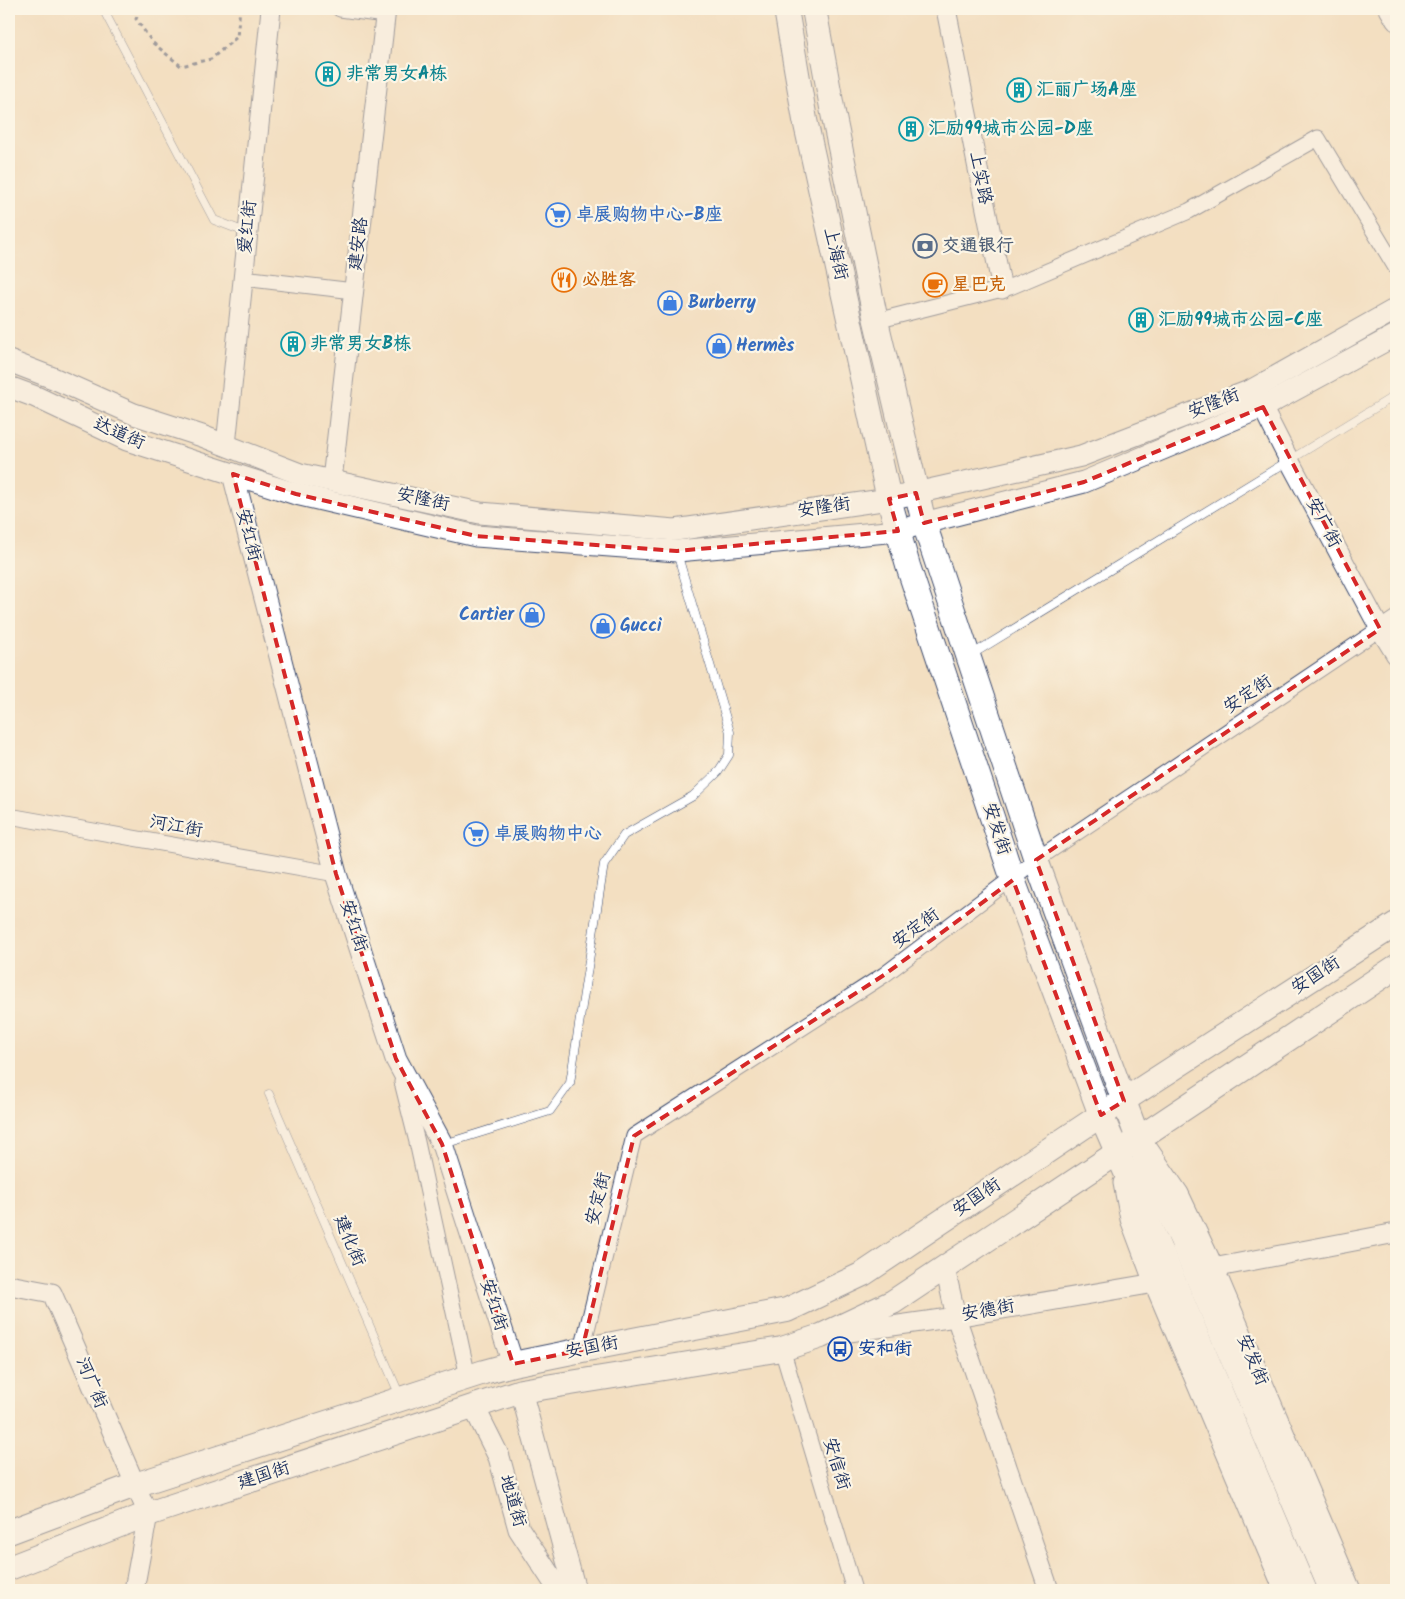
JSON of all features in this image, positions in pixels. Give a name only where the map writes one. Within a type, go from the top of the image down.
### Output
[{"type":"highway","name":"安发街","points":[[1184,1244],[1332,1590]]},
{"type":"highway","name":"安发街","points":[[1162,1255],[1304,1590]]},
{"type":"main road","name":"上海街","points":[[814,9],[834,123],[876,321],[916,493]]},
{"type":"main road","name":"上海街","points":[[793,10],[805,120],[889,499]]},
{"type":"main road","name":"安隆街","points":[[226,445],[300,474],[480,513],[675,530],[889,499],[1081,456],[1258,399],[1396,309]]},
{"type":"main road","name":"安隆街","points":[[233,474],[296,494],[476,536],[677,551],[898,531],[1084,482],[1396,335]]},
{"type":"main road","name":"达道街","points":[[9,361],[53,378],[134,414],[226,445]]},
{"type":"main road","name":"达道街","points":[[9,386],[127,440],[233,474]]},
{"type":"main road","name":"安红街","points":[[233,474],[336,874],[396,1059],[442,1144],[513,1364]]},
{"type":"main road","name":"安发街","points":[[916,493],[924,523],[1036,860],[1153,1178],[1184,1244]]},
{"type":"main road","name":"安发街","points":[[889,499],[1013,880],[1101,1115],[1162,1255]]},
{"type":"main road","name":"安国街","points":[[513,1364],[787,1310],[863,1274],[1101,1115],[1396,924]]},
{"type":"main road","name":"安国街","points":[[522,1391],[782,1349],[821,1336],[893,1302],[1396,967]]},
{"type":"main road","name":"安发街","points":[[1139,1138],[1178,1194],[1213,1268],[1350,1590]]},
{"type":"main road","name":"安发街","points":[[1117,1153],[1132,1219],[1155,1283],[1285,1590]]},
{"type":"main road","name":"建国街","points":[[9,1532],[135,1485],[513,1364]]},
{"type":"main road","name":"建国街","points":[[9,1568],[148,1514],[522,1391]]},
{"type":"main road","points":[[522,1391],[575,1590]]},
{"type":"main road","name":"地道街","points":[[474,1407],[499,1457],[519,1529],[560,1590]]},
{"type":"street","name":"爱红街","points":[[226,445],[271,9]]},
{"type":"street","points":[[340,9],[386,12]]},
{"type":"street","name":"上实路","points":[[946,9],[1002,289]]},
{"type":"street","points":[[1389,9],[1396,21]]},
{"type":"street","name":"建安路","points":[[332,480],[386,12]]},
{"type":"street","points":[[876,321],[1002,289],[1189,211],[1318,138],[1396,268]]},
{"type":"street","points":[[243,278],[354,290]]},
{"type":"street","name":"安广街","points":[[1258,399],[1380,629],[1396,655]]},
{"type":"street","points":[[226,445],[233,474]]},
{"type":"street","name":"安定街","points":[[582,1350],[634,1136],[884,975],[1013,880],[1036,860],[1396,618]]},
{"type":"street","name":"河江街","points":[[9,816],[336,874]]},
{"type":"street","points":[[396,1059],[419,1152],[468,1377]]},
{"type":"street","points":[[1213,1268],[1396,1233]]},
{"type":"street","points":[[945,1268],[956,1316],[1049,1590]]},
{"type":"street","name":"安德街","points":[[821,1336],[1155,1283]]},
{"type":"street","name":"河广街","points":[[9,1284],[52,1293],[148,1514]]},
{"type":"street","name":"安信街","points":[[782,1349],[854,1590]]},
{"type":"street","points":[[134,1590],[148,1514]]},
{"type":"lane","points":[[103,9],[214,220],[248,233]]},
{"type":"lane","points":[[969,656],[1396,395]]},
{"type":"lane","points":[[442,1144],[550,1111],[570,1083],[604,864],[624,835],[693,796],[718,772],[730,755],[730,732],[677,551]]},
{"type":"lane","name":"建化街","points":[[269,1094],[402,1400]]},
{"type":"path","points":[[140,9],[136,19],[153,43],[180,66],[212,59],[237,37],[240,9]]},
{"type":"highlighted area","points":[[1263,407],[1380,629],[1036,860],[1124,1101],[1101,1115],[1013,880],[884,975],[634,1136],[582,1350],[513,1364],[442,1144],[396,1059],[336,874],[233,474],[296,494],[476,536],[677,551],[898,531],[889,499],[916,493],[924,523],[1084,482]]},
{"type":"place","name":"非常男女A栋","points":[[328,74]]},
{"type":"place","name":"汇丽广场A座","points":[[1019,90]]},
{"type":"place","name":"汇励99城市公园-D座","points":[[911,129]]},
{"type":"place","name":"卓展购物中心-B座","points":[[558,215]]},
{"type":"place","name":"交通银行","points":[[925,246]]},
{"type":"place","name":"必胜客","points":[[564,280]]},
{"type":"place","name":"星巴克","points":[[935,285]]},
{"type":"place","name":"Burberry","points":[[670,303]]},
{"type":"place","name":"汇励99城市公园-C座","points":[[1141,320]]},
{"type":"place","name":"非常男女B栋","points":[[293,344]]},
{"type":"place","name":"Hermès","points":[[719,346]]},
{"type":"place","name":"Cartier","points":[[532,615]]},
{"type":"place","name":"Gucci","points":[[603,626]]},
{"type":"place","name":"卓展购物中心","points":[[476,834]]},
{"type":"place","name":"安和街","points":[[840,1349]]}]
